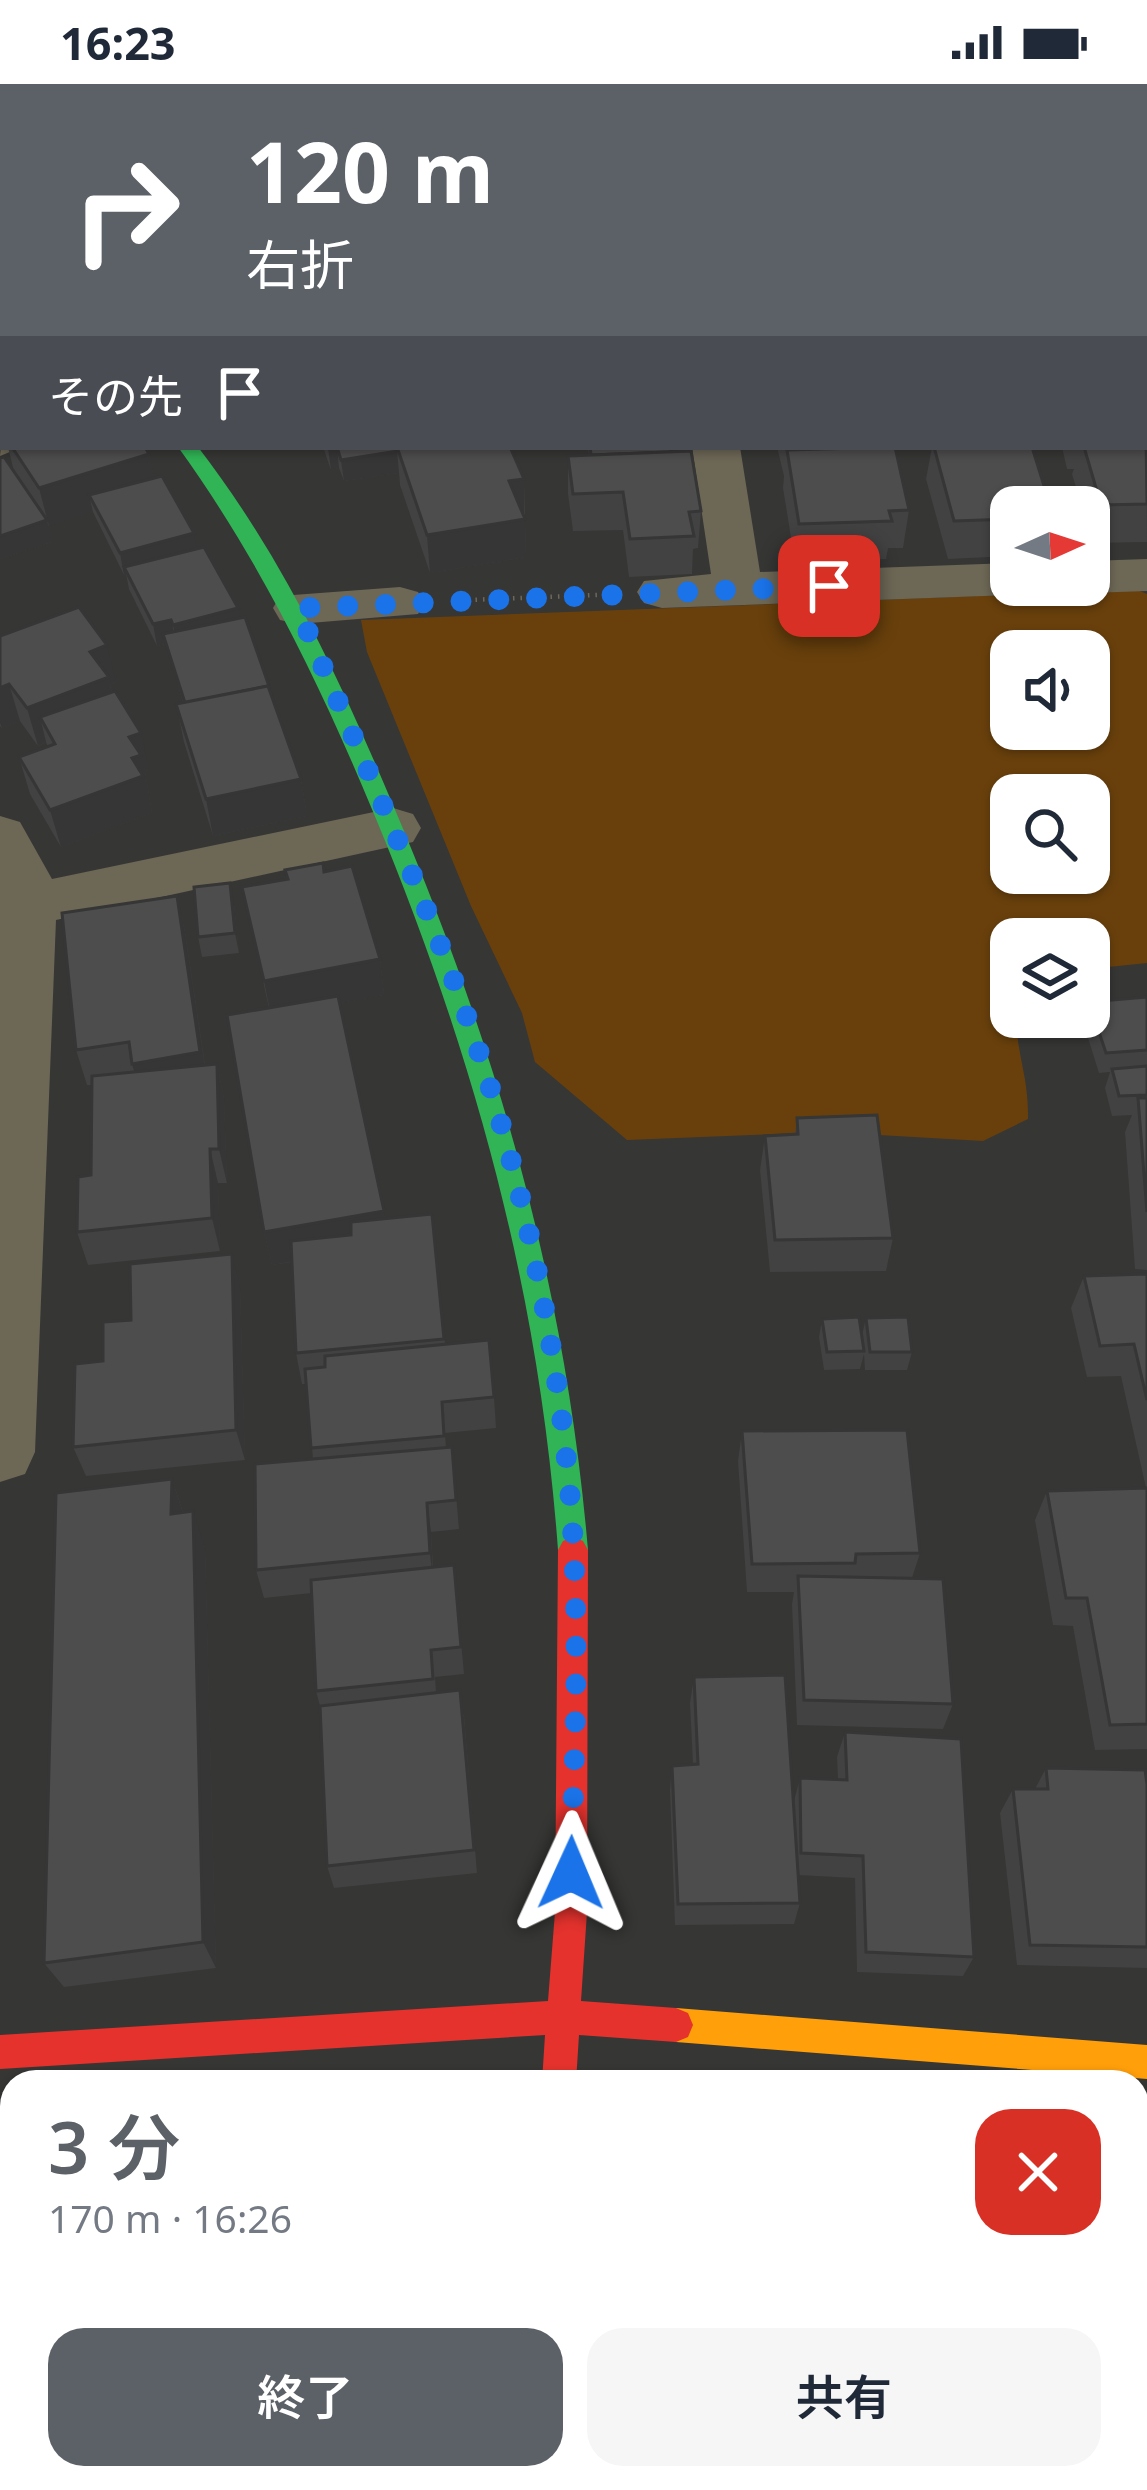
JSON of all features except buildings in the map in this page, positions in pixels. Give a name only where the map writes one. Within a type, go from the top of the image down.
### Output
[{"type":"street","points":[[190,450],[249,526],[298,608],[394,828],[475,1040],[532,1249],[566,1454],[577,1633],[568,2017],[561,2070]]},
{"type":"street","points":[[716,450],[738,589]]},
{"type":"street","points":[[1110,576],[1147,574]]},
{"type":"street","points":[[662,592],[990,580]]},
{"type":"street","points":[[298,608],[400,603]]},
{"type":"street","points":[[14,911],[394,828]]},
{"type":"street","points":[[0,836],[22,872],[14,911],[0,1452]]},
{"type":"street","points":[[0,2052],[568,2017],[1147,2062]]},
{"type":"path","points":[[400,603],[662,592]]},
{"type":"shaded area","points":[[1137,590],[1147,594],[1147,963],[1110,967],[1110,918],[990,918],[990,1038],[1018,1038],[1028,1119],[983,1141],[827,1132],[627,1140],[535,1062],[522,1013],[471,906],[367,652],[361,620],[990,596],[990,606],[1110,606],[1110,591]]},
{"type":"traffic: fast","points":[[190,450],[243,523],[310,644],[444,960],[477,1055],[531,1250],[551,1349],[573,1550]]},
{"type":"traffic: slow","points":[[676,2025],[1147,2062]]},
{"type":"traffic: jam","points":[[560,2070],[571,1912],[573,1550]]},
{"type":"traffic: jam","points":[[0,2052],[568,2017],[676,2025]]},
{"type":"route","points":[[571,1873],[577,1633],[566,1454],[532,1249],[475,1040],[394,828],[298,608],[829,586]]}]
